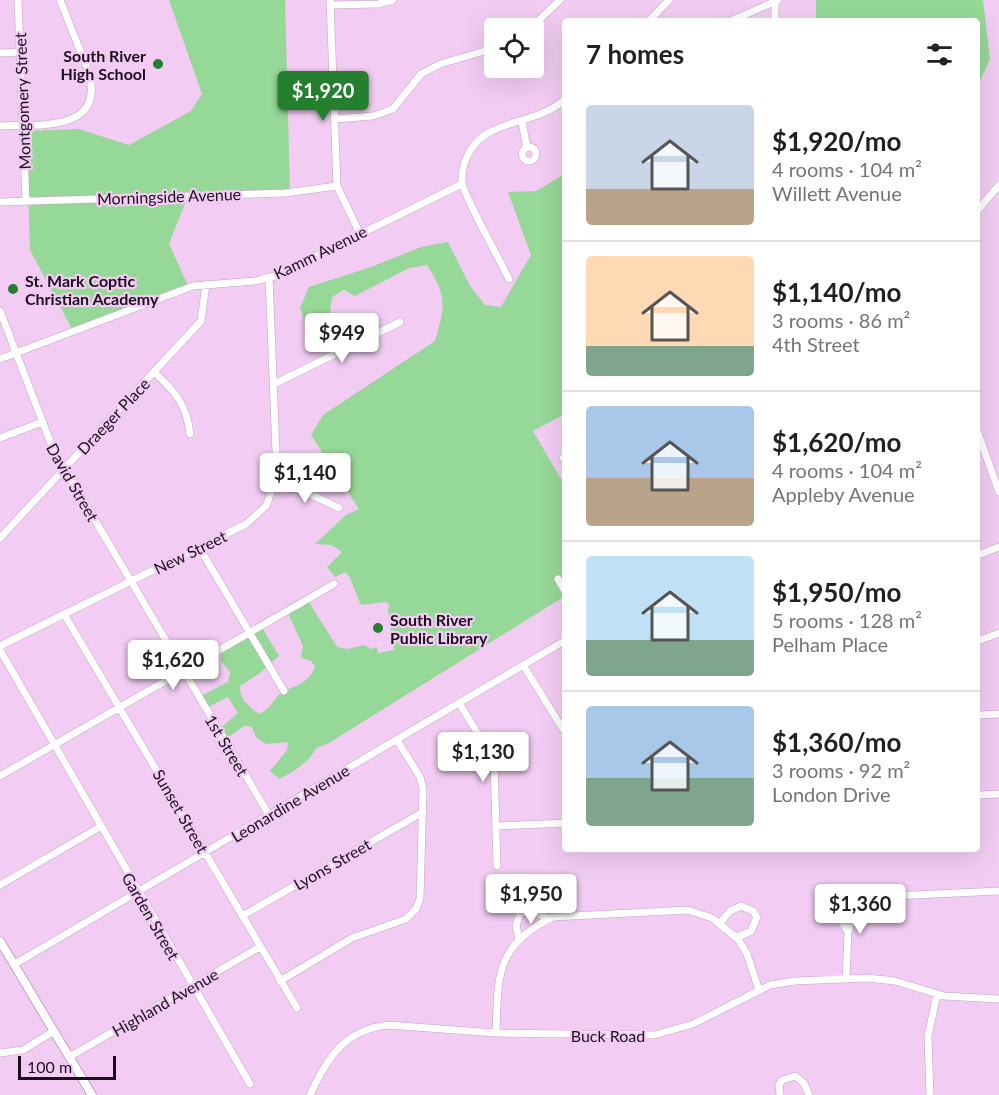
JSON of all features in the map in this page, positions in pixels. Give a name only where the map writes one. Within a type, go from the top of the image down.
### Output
[{"type":"street","name":"Montgomery Street","points":[[18,0],[21,125],[26,201]]},
{"type":"street","points":[[0,126],[68,122],[81,114],[89,99],[91,82],[89,73],[60,0]]},
{"type":"street","points":[[360,234],[337,186],[330,3],[378,4],[393,0]]},
{"type":"street","points":[[541,18],[560,0]]},
{"type":"street","points":[[652,18],[669,0]]},
{"type":"street","points":[[738,18],[776,1],[775,18]]},
{"type":"street","points":[[335,119],[373,116],[393,109],[421,74],[440,64],[484,51]]},
{"type":"street","points":[[0,53],[21,52]]},
{"type":"street","points":[[509,279],[462,184],[464,164],[474,144],[490,131],[546,113],[562,102]]},
{"type":"street","points":[[522,122],[527,147]]},
{"type":"street","name":"Kamm Avenue","points":[[0,359],[193,286],[269,277],[462,184]]},
{"type":"street","points":[[980,208],[999,185]]},
{"type":"street","name":"Morningside Avenue","points":[[0,202],[285,193],[337,186]]},
{"type":"street","name":"New Street","points":[[0,648],[255,518],[266,506],[275,486],[274,384],[269,277]]},
{"type":"street","name":"Draeger Place","points":[[0,538],[201,321],[206,284]]},
{"type":"street","name":"David Street","points":[[0,311],[42,422],[64,468],[130,582]]},
{"type":"street","points":[[274,384],[400,322]]},
{"type":"street","points":[[154,372],[177,393],[186,408],[190,434]]},
{"type":"street","points":[[0,438],[42,422]]},
{"type":"street","points":[[980,439],[999,492]]},
{"type":"street","points":[[275,486],[301,490],[339,508]]},
{"type":"street","points":[[199,547],[284,691]]},
{"type":"street","points":[[980,554],[999,547]]},
{"type":"street","points":[[558,579],[562,586]]},
{"type":"street","name":"1st Street","points":[[130,582],[269,815]]},
{"type":"street","points":[[0,776],[334,584]]},
{"type":"street","name":"Sunset Street","points":[[64,614],[297,1008]]},
{"type":"street","points":[[980,640],[999,633]]},
{"type":"street","name":"Leonardine Avenue","points":[[15,964],[562,642]]},
{"type":"street","points":[[0,648],[54,746]]},
{"type":"street","points":[[523,665],[562,728]]},
{"type":"street","points":[[459,704],[494,760],[497,866]]},
{"type":"street","points":[[980,715],[999,714]]},
{"type":"street","points":[[280,981],[366,931],[406,919],[416,909],[420,899],[423,789],[420,777],[397,740]]},
{"type":"street","name":"Garden Street","points":[[54,746],[250,1084]]},
{"type":"street","points":[[980,795],[999,794]]},
{"type":"street","name":"Lyons Street","points":[[242,916],[423,812]]},
{"type":"street","points":[[496,826],[562,823]]},
{"type":"street","points":[[0,885],[100,827]]},
{"type":"street","points":[[846,979],[848,932],[851,919],[870,902],[892,896],[999,891]]},
{"type":"street","points":[[848,932],[837,915],[836,908],[841,901],[856,896],[870,902]]},
{"type":"street","points":[[719,924],[730,911],[741,906],[753,911],[757,917],[751,931],[736,938]]},
{"type":"street","points":[[496,1033],[498,976],[506,956],[519,939],[537,924],[549,918],[579,914],[688,910],[719,924],[736,938],[747,954],[759,990]]},
{"type":"street","points":[[519,939],[516,925],[520,914],[530,911],[549,918]]},
{"type":"street","points":[[0,941],[92,1095]]},
{"type":"street","name":"Highland Avenue","points":[[69,1057],[260,947]]},
{"type":"street","name":"Buck Road","points":[[310,1095],[334,1052],[348,1038],[363,1030],[388,1025],[496,1033],[654,1035],[693,1024],[770,985],[795,981],[846,979],[895,981],[937,994],[999,999]]},
{"type":"street","points":[[930,1095],[928,1036],[937,994]]},
{"type":"street","points":[[0,1053],[23,1050],[54,1031]]},
{"type":"street","points":[[780,1095],[779,1085],[782,1080],[795,1076],[804,1083],[809,1095]]},
{"type":"green space","points":[[169,0],[285,0],[290,192],[188,196],[169,244],[189,288],[73,331],[30,250],[26,131],[79,129],[129,145],[191,111],[202,94]]},
{"type":"green space","points":[[816,0],[983,0],[990,59],[980,81],[980,18],[816,18]]},
{"type":"green space","points":[[562,176],[562,416],[533,431],[562,481],[562,598],[329,743],[316,748],[305,762],[279,779],[270,771],[287,750],[288,742],[266,744],[256,737],[252,727],[244,726],[224,740],[218,730],[238,713],[228,697],[206,708],[199,697],[228,682],[230,672],[221,661],[222,648],[261,626],[279,656],[260,673],[240,686],[245,702],[259,714],[286,690],[308,678],[315,666],[311,661],[301,658],[303,646],[287,611],[307,599],[337,647],[347,649],[364,645],[371,649],[377,647],[378,653],[394,650],[388,609],[390,606],[386,602],[361,605],[349,576],[345,572],[335,577],[327,567],[342,552],[332,545],[315,544],[346,515],[359,509],[311,435],[323,415],[435,341],[443,302],[439,286],[427,265],[409,268],[355,296],[344,290],[332,297],[330,314],[308,332],[300,308],[309,287],[371,267],[421,247],[448,242],[470,286],[485,305],[501,307],[531,255],[508,192],[536,191]]},
{"type":"place","name":"South River High School","points":[[158,64]]},
{"type":"place","name":"St. Mark Coptic Christian Academy","points":[[13,289]]},
{"type":"place","name":"South River Public Library","points":[[378,628]]}]
